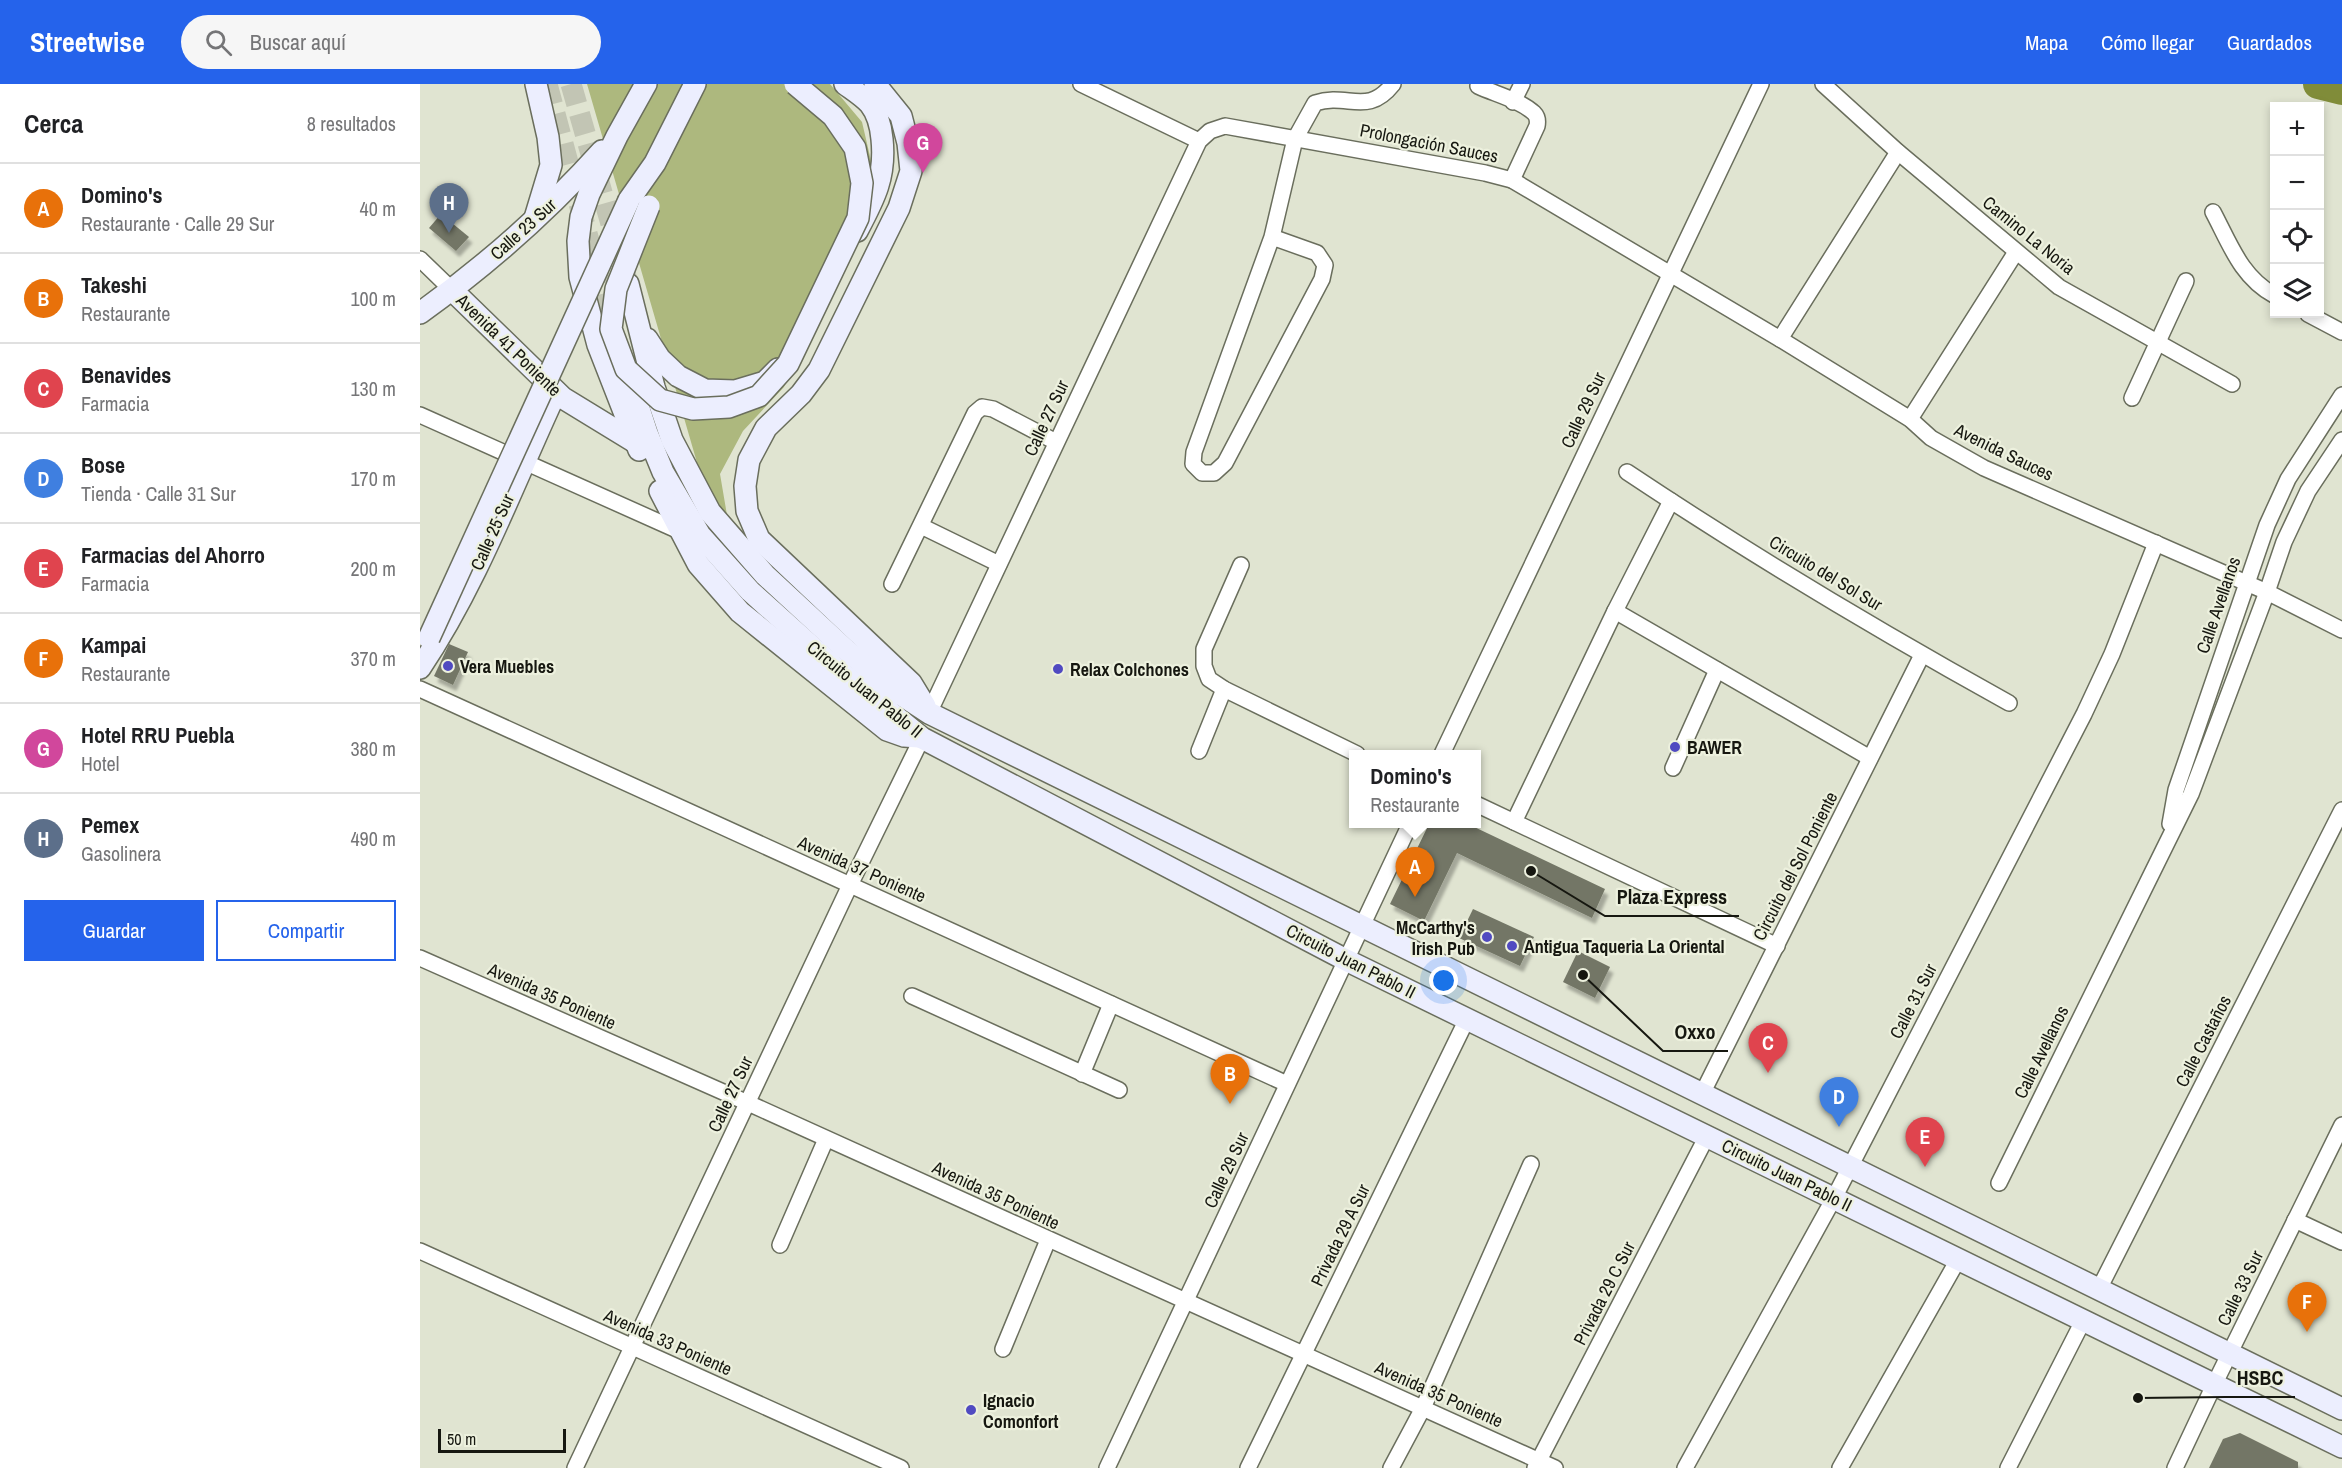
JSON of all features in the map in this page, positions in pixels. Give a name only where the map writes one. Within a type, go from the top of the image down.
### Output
[{"type":"main road","points":[[534,220],[551,165],[548,137],[536,84]]},
{"type":"main road","points":[[646,84],[617,135],[589,194],[581,217],[578,241],[579,277],[598,345],[635,442],[698,564],[740,612],[887,730],[904,736],[922,738]]},
{"type":"main road","points":[[420,660],[425,639],[639,203],[655,163],[693,89],[711,84]]},
{"type":"main road","points":[[639,203],[616,289],[611,328],[626,369],[660,400],[693,409],[729,407],[759,396],[788,364],[858,218],[862,183],[855,148],[833,116],[795,84]]},
{"type":"main road","points":[[640,327],[660,359],[678,376],[705,390],[735,391],[765,382],[798,350],[877,191],[882,173],[884,151],[881,126],[870,104],[845,84]]},
{"type":"main road","points":[[875,84],[901,116],[908,143],[911,171],[899,208],[819,370],[801,394],[766,428],[749,460],[745,486],[747,511],[759,538],[911,683],[929,712]]},
{"type":"main road","name":"Calle 23 Sur","points":[[420,313],[452,290],[534,220],[568,189],[617,135]]},
{"type":"main road","name":"Circuito Juan Pablo II","points":[[628,284],[654,387],[672,440],[710,512],[765,575],[897,692],[929,712],[2342,1409]]},
{"type":"main road","name":"Avenida 41 Poniente","points":[[452,290],[563,398],[635,442]]},
{"type":"main road","name":"Circuito Juan Pablo II","points":[[607,308],[647,433],[663,472],[700,535],[750,591],[836,668],[922,738],[1346,960],[2342,1447]]},
{"type":"main road","name":"Calle 25 Sur","points":[[420,668],[464,594],[516,457],[549,384]]},
{"type":"main road","name":"Calle 25 Sur","points":[[425,639],[439,594],[516,457]]},
{"type":"street","points":[[1081,84],[1198,141]]},
{"type":"street","points":[[1272,237],[1317,253],[1325,266],[1322,279],[1225,463],[1214,473],[1202,473],[1194,464],[1194,452],[1272,237],[1295,139],[1315,103],[1328,99],[1367,102],[1382,97],[1393,84]]},
{"type":"street","points":[[1514,102],[1522,84]]},
{"type":"street","name":"Calle 29 Sur","points":[[1444,750],[1761,84]]},
{"type":"street","name":"Camino La Noria","points":[[1823,84],[1898,152],[2059,287],[2232,384]]},
{"type":"street","points":[[1478,86],[1514,102],[1533,113],[1538,119],[1537,126],[1512,180]]},
{"type":"street","name":"Prolongación Sauces","points":[[1198,141],[1210,131],[1225,126],[1485,172],[1512,180],[1670,274]]},
{"type":"street","name":"Calle 27 Sur","points":[[929,712],[1198,141]]},
{"type":"street","points":[[1780,339],[1898,152]]},
{"type":"street","points":[[2213,212],[2246,274],[2270,293]]},
{"type":"street","points":[[1910,419],[2016,252]]},
{"type":"street","name":"Avenida 41 Poniente","points":[[420,259],[452,290]]},
{"type":"street","name":"Avenida Sauces","points":[[1670,274],[1910,419],[1931,438],[1984,468],[2267,592],[2342,630]]},
{"type":"street","points":[[2132,398],[2187,281]]},
{"type":"street","points":[[2316,318],[2342,332]]},
{"type":"street","name":"Calle Avellanos","points":[[2166,842],[2176,790],[2267,525],[2288,479],[2342,395]]},
{"type":"street","points":[[892,584],[975,413],[982,407],[993,409],[1056,442]]},
{"type":"street","points":[[420,415],[679,531]]},
{"type":"street","name":"Calle Avellanos","points":[[1999,1183],[2191,794],[2284,542],[2308,491],[2342,440]]},
{"type":"street","name":"Circuito del Sol Sur","points":[[1627,472],[1922,655],[2009,703]]},
{"type":"street","points":[[1514,822],[1615,611],[1671,501]]},
{"type":"street","points":[[921,526],[999,564]]},
{"type":"street","name":"Calle 31 Sur","points":[[1685,1468],[1834,1198],[2084,714],[2112,654],[2156,543]]},
{"type":"street","points":[[1241,565],[1204,649],[1204,666],[1209,679],[1224,689],[1350,750]]},
{"type":"street","points":[[1615,611],[1870,758]]},
{"type":"street","name":"Circuito del Sol Poniente","points":[[1702,1094],[1922,655]]},
{"type":"street","points":[[1673,768],[1717,669]]},
{"type":"street","name":"Avenida 37 Poniente","points":[[420,689],[1287,1084]]},
{"type":"street","points":[[1199,751],[1224,689]]},
{"type":"street","name":"Calle 27 Sur","points":[[575,1468],[850,885],[922,738]]},
{"type":"street","points":[[1481,806],[1777,946]]},
{"type":"street","name":"Calle Castaños","points":[[2099,1289],[2342,810]]},
{"type":"street","name":"Calle 29 Sur","points":[[1107,1468],[1408,828]]},
{"type":"street","name":"Avenida 35 Poniente","points":[[420,958],[748,1103],[1185,1303],[1423,1408],[1537,1464],[1555,1468]]},
{"type":"street","points":[[912,996],[1119,1090]]},
{"type":"street","points":[[1082,1074],[1111,1004]]},
{"type":"street","name":"Privada 29 A Sur","points":[[1248,1468],[1467,1019]]},
{"type":"street","name":"Calle 33 Sur","points":[[2175,1468],[2214,1383],[2342,1125]]},
{"type":"street","name":"Privada 29 C Sur","points":[[1537,1464],[1707,1136]]},
{"type":"street","points":[[780,1245],[826,1139]]},
{"type":"street","points":[[1391,1468],[1423,1408],[1531,1164]]},
{"type":"street","points":[[2295,1220],[2342,1242]]},
{"type":"street","points":[[1003,1349],[1048,1240]]},
{"type":"street","name":"Avenida 33 Poniente","points":[[420,1251],[900,1468]]},
{"type":"street","points":[[1840,1468],[1959,1258]]},
{"type":"street","points":[[2007,1468],[2084,1319]]},
{"type":"green space","points":[[587,84],[830,84],[862,122],[879,195],[784,387],[743,431],[720,474],[728,521],[707,497]]},
{"type":"building","points":[[441,214],[469,237],[456,251],[429,228]]},
{"type":"building","points":[[449,644],[468,652],[453,685],[434,676]]},
{"type":"building","points":[[1427,828],[1476,828],[1605,889],[1592,918],[1457,853],[1424,921],[1390,904]]},
{"type":"building","points":[[1473,909],[1534,937],[1520,966],[1459,938]]},
{"type":"building","points":[[1578,951],[1610,967],[1595,998],[1563,982]]},
{"type":"building","points":[[2240,1433],[2298,1462],[2298,1468],[2209,1468],[2223,1439]]},
{"type":"waterway","points":[[2318,84],[2342,90]]},
{"type":"tunnel","points":[[547,84],[607,308]]},
{"type":"tunnel","points":[[571,84],[627,280]]},
{"type":"place","name":"Hotel RRU Puebla","points":[[923,173]]},
{"type":"place","name":"Pemex","points":[[449,233]]},
{"type":"place","name":"Vera Muebles","points":[[448,666]]},
{"type":"place","name":"Relax Colchones","points":[[1058,669]]},
{"type":"place","name":"BAWER","points":[[1675,747]]},
{"type":"place","name":"Plaza Express","points":[[1531,871]]},
{"type":"place","name":"Domino's","points":[[1415,897]]},
{"type":"place","name":"McCarthy's Irish Pub","points":[[1487,937]]},
{"type":"place","name":"Antigua Taqueria La Oriental","points":[[1512,946]]},
{"type":"place","name":"Oxxo","points":[[1583,975]]},
{"type":"place","name":"Benavides","points":[[1768,1073]]},
{"type":"place","name":"Takeshi","points":[[1230,1104]]},
{"type":"place","name":"Bose","points":[[1839,1127]]},
{"type":"place","name":"Farmacias del Ahorro","points":[[1925,1167]]},
{"type":"place","name":"Kampai","points":[[2307,1332]]},
{"type":"place","name":"HSBC","points":[[2138,1398]]},
{"type":"place","name":"Ignacio Comonfort","points":[[971,1410]]}]
